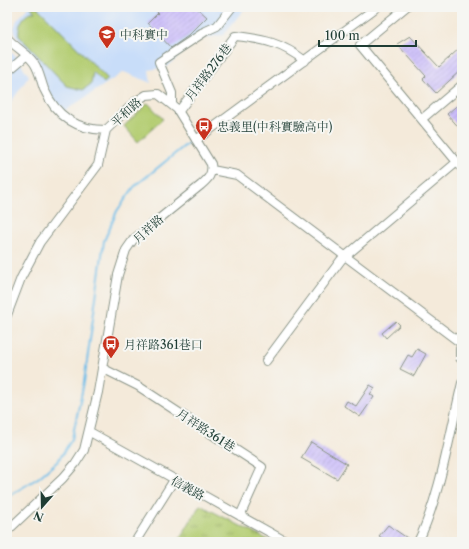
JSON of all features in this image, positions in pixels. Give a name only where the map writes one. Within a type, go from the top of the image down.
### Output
[{"type":"street","points":[[172,105],[172,93],[159,62],[206,31],[217,26],[232,7]]},
{"type":"street","points":[[377,7],[195,139],[211,164],[212,170],[238,175],[462,345],[460,349],[460,358],[462,360]]},
{"type":"street","points":[[266,361],[345,257],[460,165],[360,45],[406,7]]},
{"type":"street","name":"月祥路276巷","points":[[178,111],[236,36],[263,40],[288,48],[304,60]]},
{"type":"street","name":"平和路","points":[[7,38],[35,64],[45,90],[63,116],[71,122],[96,130],[106,130],[135,102],[146,95],[158,94],[178,111],[195,139]]},
{"type":"street","points":[[7,72],[27,55]]},
{"type":"street","points":[[422,119],[462,85]]},
{"type":"street","points":[[7,315],[21,278],[40,242],[98,165],[106,130]]},
{"type":"street","name":"月祥路","points":[[7,531],[75,464],[84,450],[90,432],[118,275],[126,250],[139,235],[205,182],[209,178],[212,170]]},
{"type":"street","name":"月祥路361巷","points":[[102,368],[138,386],[262,467],[240,516]]},
{"type":"street","points":[[418,542],[424,530],[434,497],[462,383]]},
{"type":"street","name":"信義路","points":[[90,432],[287,542]]},
{"type":"street","points":[[135,542],[174,480]]},
{"type":"shaded area","name":"中科實中","points":[[29,7],[246,7],[223,35],[199,39],[166,67],[149,70],[151,83],[124,72],[63,112],[53,100],[44,81],[37,60],[16,36],[14,28],[17,20]]},
{"type":"shaded area","points":[[7,49],[16,56],[29,76],[7,108]]},
{"type":"green space","points":[[31,7],[37,7],[108,79],[104,83],[93,72],[91,84],[83,90],[67,86],[19,36],[19,28],[23,19],[31,12],[35,12]]},
{"type":"green space","points":[[148,103],[163,119],[138,142],[124,126]]},
{"type":"green space","points":[[200,505],[272,542],[178,542]]},
{"type":"building","points":[[153,7],[196,7],[207,17],[188,36],[171,48],[148,23],[158,13]]},
{"type":"building","points":[[410,36],[439,67],[462,46],[462,69],[436,93],[423,79],[426,76],[397,44]]},
{"type":"building","points":[[462,101],[462,131],[447,114]]},
{"type":"building","points":[[396,321],[400,325],[386,338],[382,333]]},
{"type":"building","points":[[417,349],[426,354],[414,376],[400,369],[408,355],[412,357]]},
{"type":"building","points":[[370,385],[375,388],[370,394],[374,397],[360,417],[344,406],[347,401],[356,406]]},
{"type":"building","points":[[311,442],[347,464],[337,479],[301,458]]},
{"type":"building","points":[[388,525],[413,542],[388,542],[379,536]]},
{"type":"waterway","points":[[7,497],[38,478],[58,461],[72,439],[84,382],[104,241],[117,211],[134,187],[193,139]]},
{"type":"place","name":"中科實中","points":[[107,49]]},
{"type":"place","name":"忠義里(中科實驗高中)","points":[[204,141]]},
{"type":"place","name":"月祥路361巷口","points":[[111,359]]}]
